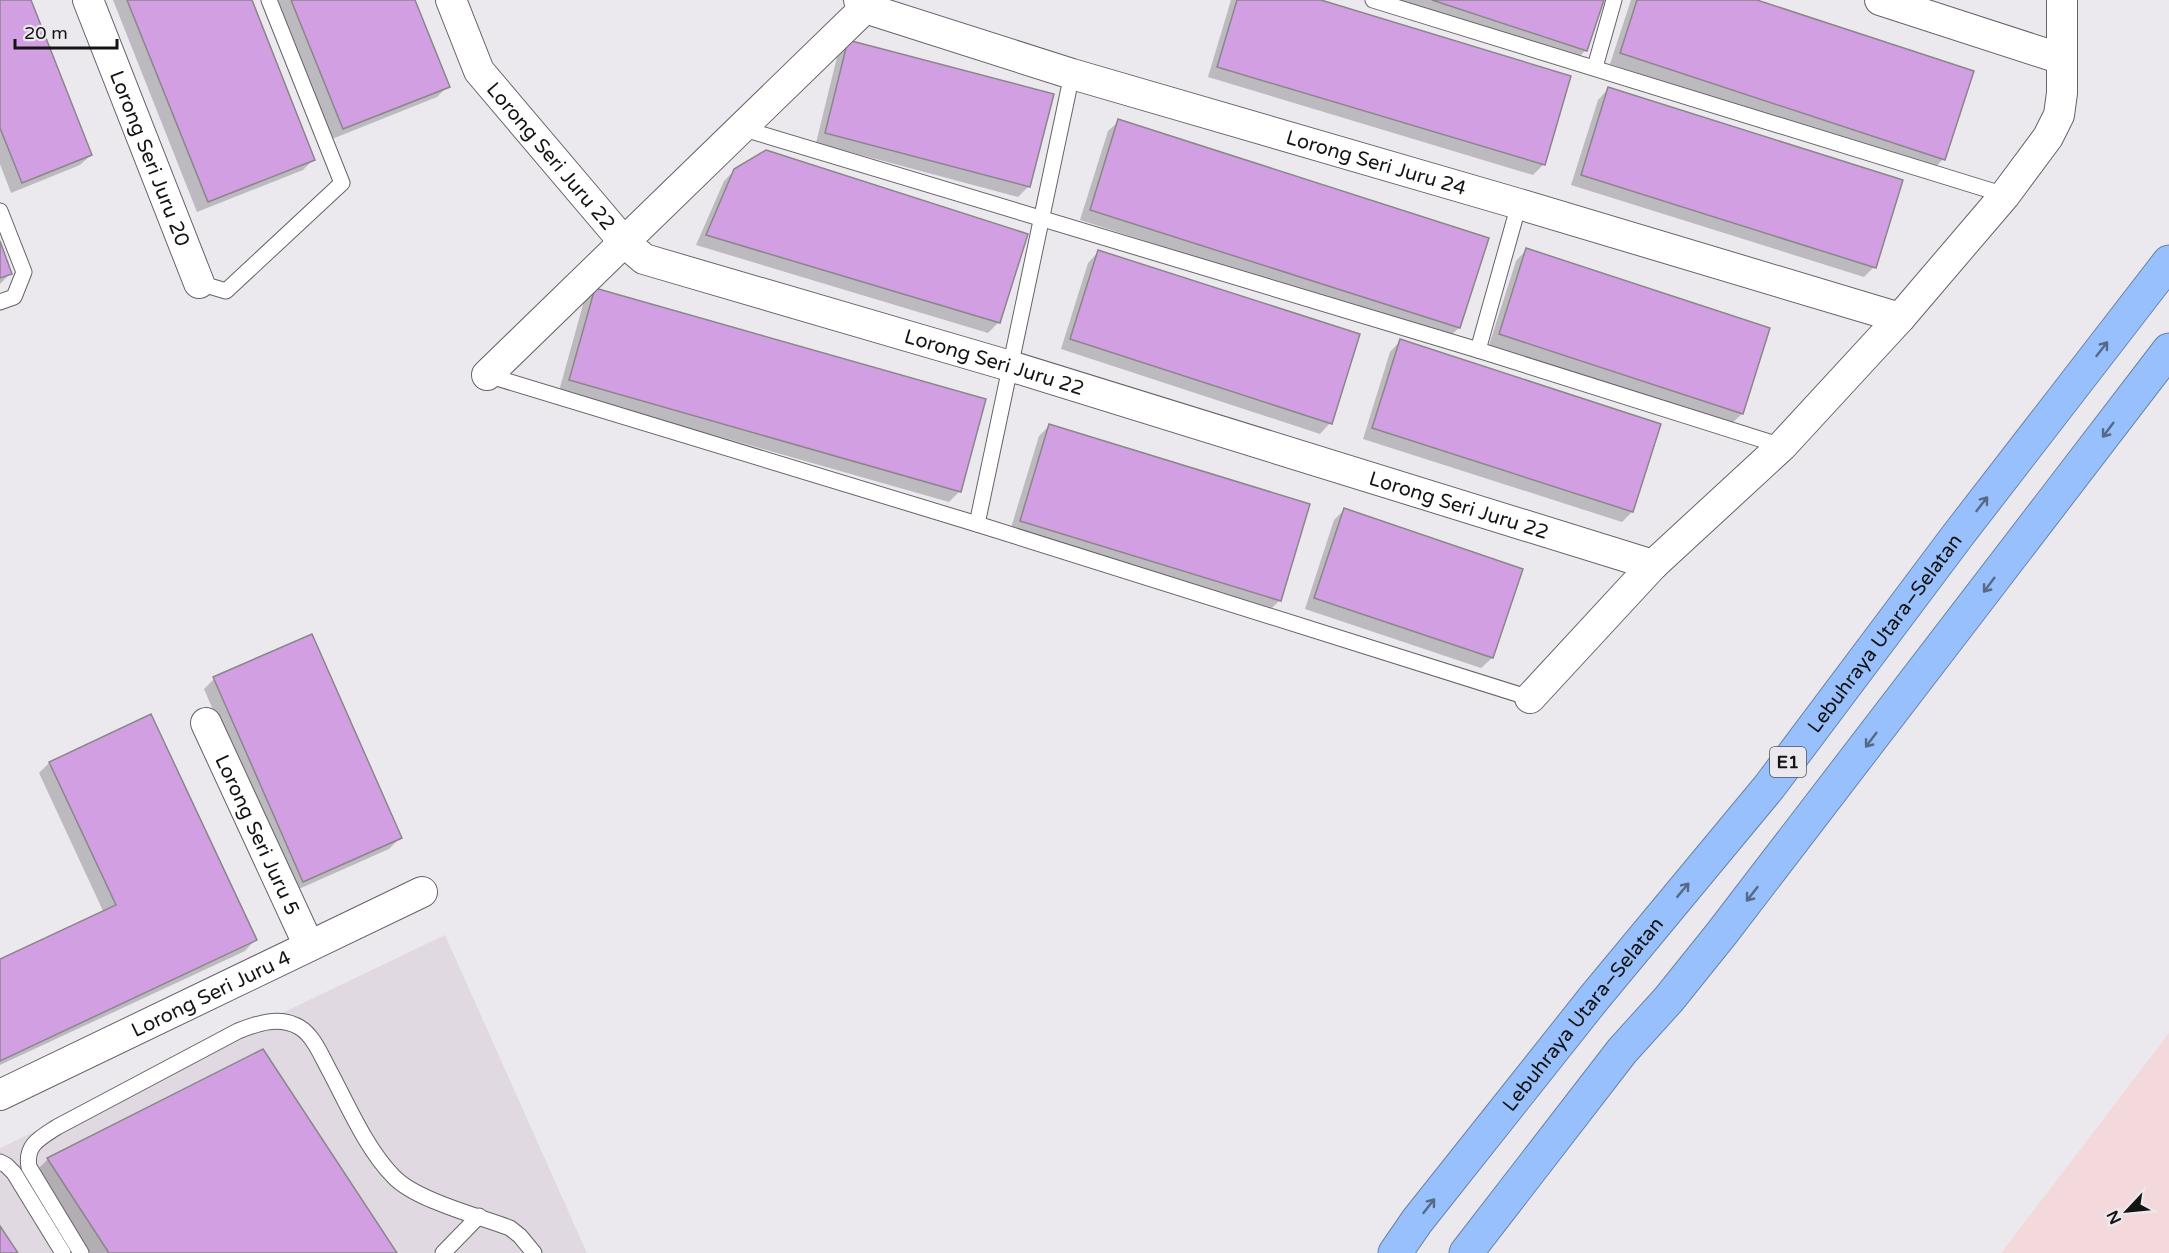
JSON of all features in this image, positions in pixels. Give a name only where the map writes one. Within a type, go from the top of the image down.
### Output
[{"type":"highway","name":"Lebuhraya Utara–Selatan","points":[[1395,1253],[1594,998],[1769,788],[1958,535],[2169,262]]},
{"type":"highway","name":"E1","points":[[1466,1253],[1622,1051],[1669,999],[1722,933],[2169,350]]},
{"type":"street","name":"Lorong Seri Juru 20","points":[[88,0],[199,283]]},
{"type":"street","name":"Lorong Seri Juru 22","points":[[451,0],[479,71],[624,242],[644,259],[1010,366],[1653,565]]},
{"type":"street","points":[[1880,0],[2062,59]]},
{"type":"street","points":[[1530,698],[1653,565],[1782,446],[1900,318],[2005,195],[2048,137],[2059,115],[2062,93],[2062,0]]},
{"type":"street","points":[[487,375],[741,128],[862,4]]},
{"type":"street","name":"Lorong Seri Juru 24","points":[[862,4],[1072,74],[1900,318]]},
{"type":"street","name":"Lorong Seri Juru 5","points":[[206,723],[309,946]]},
{"type":"street","name":"Lorong Seri Juru 4","points":[[0,1095],[422,892]]},
{"type":"lane","points":[[199,283],[226,291],[342,183],[269,0]]},
{"type":"lane","points":[[1373,0],[2005,195]]},
{"type":"lane","points":[[1595,67],[1614,0]]},
{"type":"lane","points":[[977,524],[1072,74]]},
{"type":"lane","points":[[741,128],[1478,350],[1782,446]]},
{"type":"lane","points":[[1478,350],[1519,204]]},
{"type":"lane","points":[[0,212],[24,272],[14,297],[0,302]]},
{"type":"lane","points":[[487,375],[977,524],[1530,698]]},
{"type":"lane","points":[[81,1253],[29,1167],[27,1156],[33,1146],[57,1127],[238,1031],[262,1022],[284,1021],[301,1028],[316,1045],[376,1155],[394,1178],[415,1193],[510,1228],[534,1253]]},
{"type":"lane","points":[[0,1162],[14,1173],[63,1253]]},
{"type":"lane","points":[[443,1253],[479,1216]]},
{"type":"shaded area","points":[[445,935],[587,1253],[0,1253],[0,1148]]},
{"type":"shaded area","points":[[2169,1033],[2169,1253],[2001,1253]]},
{"type":"building","points":[[0,0],[31,0],[92,155],[22,183],[0,128]]},
{"type":"building","points":[[127,0],[252,0],[315,160],[208,202]]},
{"type":"building","points":[[291,0],[415,0],[450,87],[343,129]]},
{"type":"building","points":[[1237,0],[1321,0],[1571,76],[1545,165],[1217,67]]},
{"type":"building","points":[[1432,0],[1604,0],[1587,51]]},
{"type":"building","points":[[1637,0],[1757,0],[1974,71],[1945,160],[1620,53]]},
{"type":"building","points":[[848,40],[1054,94],[1030,187],[825,133]]},
{"type":"building","points":[[1608,87],[1903,180],[1876,268],[1581,175]]},
{"type":"building","points":[[1118,119],[1489,238],[1460,328],[1090,210]]},
{"type":"building","points":[[766,150],[1028,234],[1000,323],[706,235],[734,169]]},
{"type":"building","points":[[0,241],[12,274],[0,278]]},
{"type":"building","points":[[1526,248],[1770,328],[1743,414],[1499,334]]},
{"type":"building","points":[[1098,250],[1360,334],[1332,424],[1070,339]]},
{"type":"building","points":[[595,288],[986,399],[961,492],[569,380]]},
{"type":"building","points":[[1400,339],[1661,424],[1633,512],[1372,428]]},
{"type":"building","points":[[1049,424],[1310,504],[1281,601],[1020,521]]},
{"type":"building","points":[[1344,508],[1523,569],[1493,658],[1314,598]]},
{"type":"building","points":[[312,634],[402,838],[303,882],[213,677]]},
{"type":"building","points":[[151,714],[257,940],[0,1061],[0,959],[116,905],[49,762]]},
{"type":"building","points":[[263,1049],[397,1253],[109,1253],[47,1158]]},
{"type":"building","points":[[0,1226],[18,1253],[0,1253]]}]
